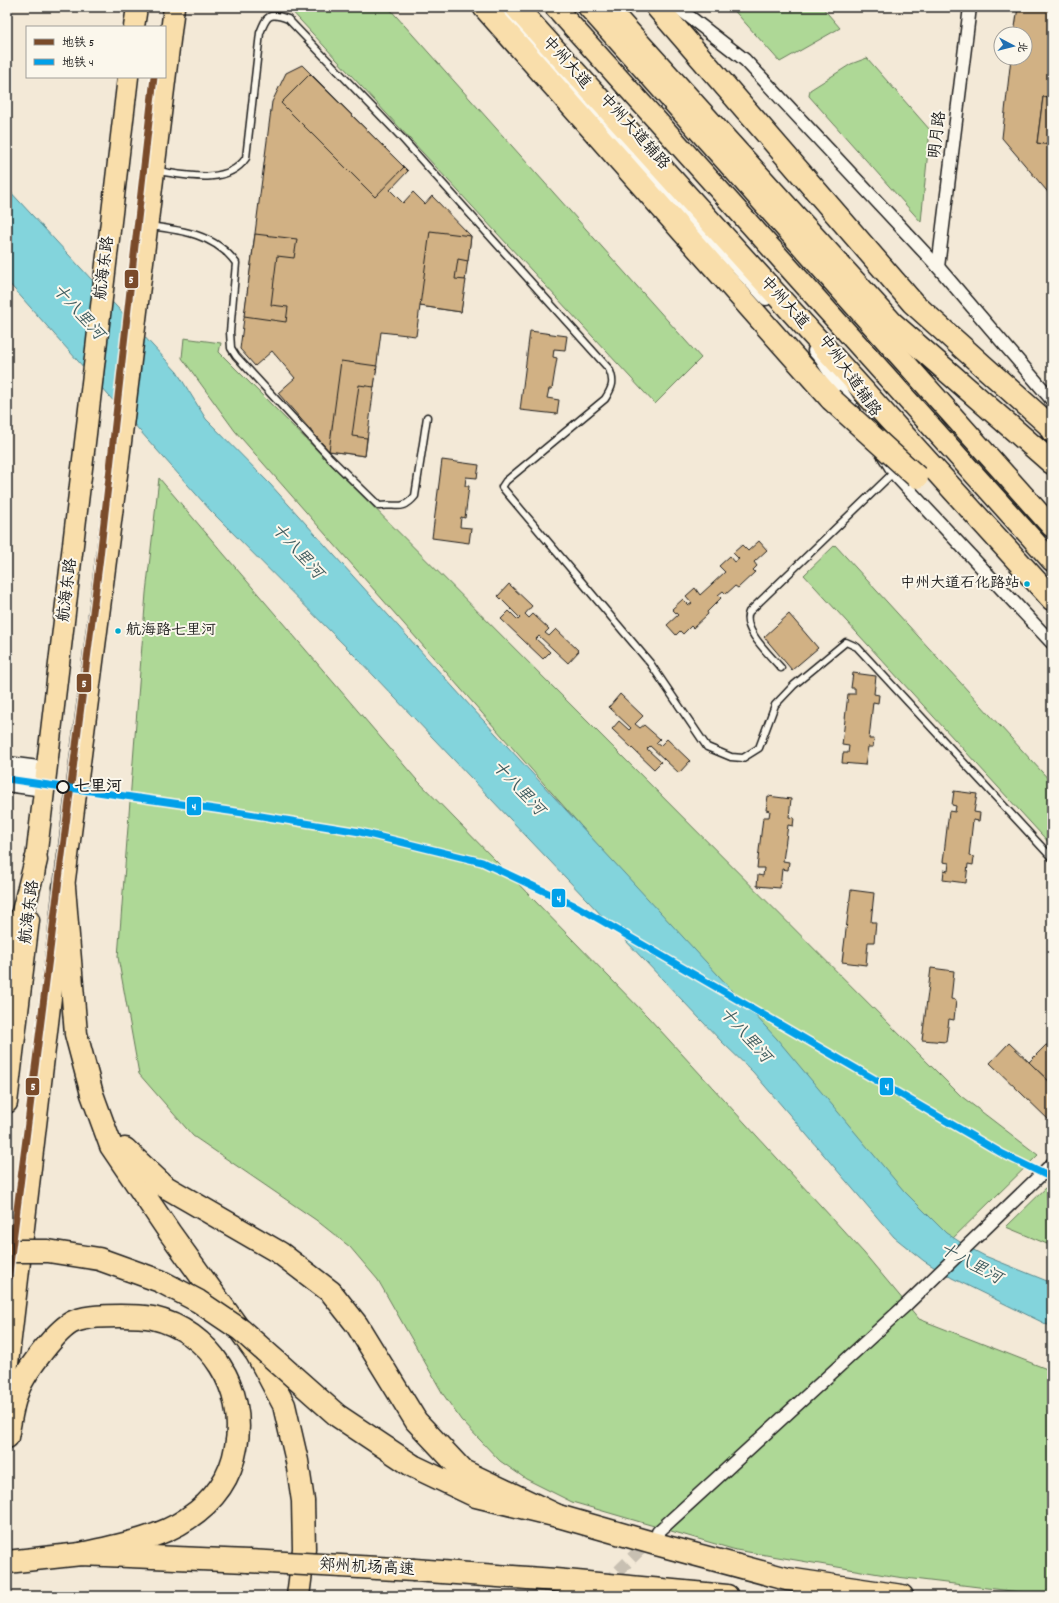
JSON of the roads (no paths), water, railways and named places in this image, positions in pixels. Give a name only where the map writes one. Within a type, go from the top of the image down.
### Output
[{"type":"highway","points":[[484,7],[831,399],[917,476],[990,531]]},
{"type":"highway","name":"中州大道","points":[[516,7],[1052,599]]},
{"type":"highway","points":[[606,7],[892,323],[1052,463]]},
{"type":"highway","points":[[657,7],[913,303],[1050,426],[1052,431]]},
{"type":"highway","points":[[7,975],[36,860]]},
{"type":"highway","points":[[64,887],[76,1034],[111,1146],[170,1233],[257,1354],[284,1405],[297,1461],[303,1501],[304,1549],[298,1596]]},
{"type":"highway","points":[[101,1118],[122,1146],[164,1186],[280,1253],[331,1292],[357,1325],[416,1421],[463,1471],[558,1516]]},
{"type":"highway","points":[[7,1251],[48,1251],[99,1259],[160,1281],[192,1298],[240,1330],[338,1416],[413,1466],[476,1496],[558,1516],[787,1579],[899,1596]]},
{"type":"highway","points":[[7,1437],[18,1390],[32,1365],[45,1347],[74,1321],[100,1316],[139,1316],[168,1322],[181,1329],[204,1346],[223,1369],[230,1382],[237,1410],[238,1440],[230,1468],[216,1493],[207,1504],[186,1520],[144,1539],[81,1554]]},
{"type":"highway","name":"郑州机场高速","points":[[7,1562],[81,1554],[248,1561],[414,1570],[555,1580],[727,1596]]},
{"type":"main road","points":[[134,26],[136,7]]},
{"type":"main road","name":"航海东路","points":[[166,73],[174,7]]},
{"type":"main road","name":"中州大道","points":[[555,7],[1052,561]]},
{"type":"main road","points":[[588,7],[1052,527]]},
{"type":"main road","name":"航海东路","points":[[7,1102],[83,446],[128,78]]},
{"type":"main road","name":"航海东路","points":[[7,1372],[64,887],[117,475],[165,78]]},
{"type":"street","name":"中州大道辅路","points":[[501,7],[652,176],[821,358],[894,472],[1052,643]]},
{"type":"street","points":[[677,7],[745,60],[938,267],[1052,400]]},
{"type":"street","name":"明月路","points":[[938,267],[970,7]]},
{"type":"street","points":[[7,766],[45,779]]},
{"type":"street","points":[[7,782],[45,779]]},
{"type":"street","points":[[658,1532],[907,1304],[1052,1164]]},
{"type":"lane","points":[[154,171],[213,177],[240,166],[246,158],[260,33],[265,19],[271,15],[278,15],[288,20],[401,137],[610,369],[613,378],[612,387],[605,399],[506,480],[502,487],[650,663],[707,747],[731,758],[743,758],[759,748],[775,705],[794,685],[846,642],[857,647],[1052,858]]},
{"type":"lane","points":[[147,226],[185,230],[216,243],[229,253],[236,263],[230,332],[231,348],[236,356],[330,458],[379,506],[397,507],[408,505],[415,496],[427,417]]},
{"type":"lane","points":[[781,668],[749,630],[746,616],[894,472]]},
{"type":"water","name":"十八里河","points":[[7,188],[177,372],[206,419],[270,484],[472,708],[777,1039],[904,1191],[946,1233],[968,1247],[985,1256],[1052,1283],[1052,1327],[952,1278],[924,1261],[894,1237],[753,1072],[721,1041],[356,657],[211,511],[7,281]]},
{"type":"tunnel","points":[[593,1596],[651,1539]]},
{"type":"metro line","name":"5","points":[[7,1288],[100,557],[154,78]]},
{"type":"metro line","name":"4","points":[[7,779],[243,813],[360,832],[482,862],[578,907],[1003,1154],[1052,1178]]},
{"type":"place","name":"中州大道石化路站","points":[[1027,584]]},
{"type":"place","name":"航海路七里河","points":[[118,631]]},
{"type":"place","name":"七里河","points":[[63,787]]}]
